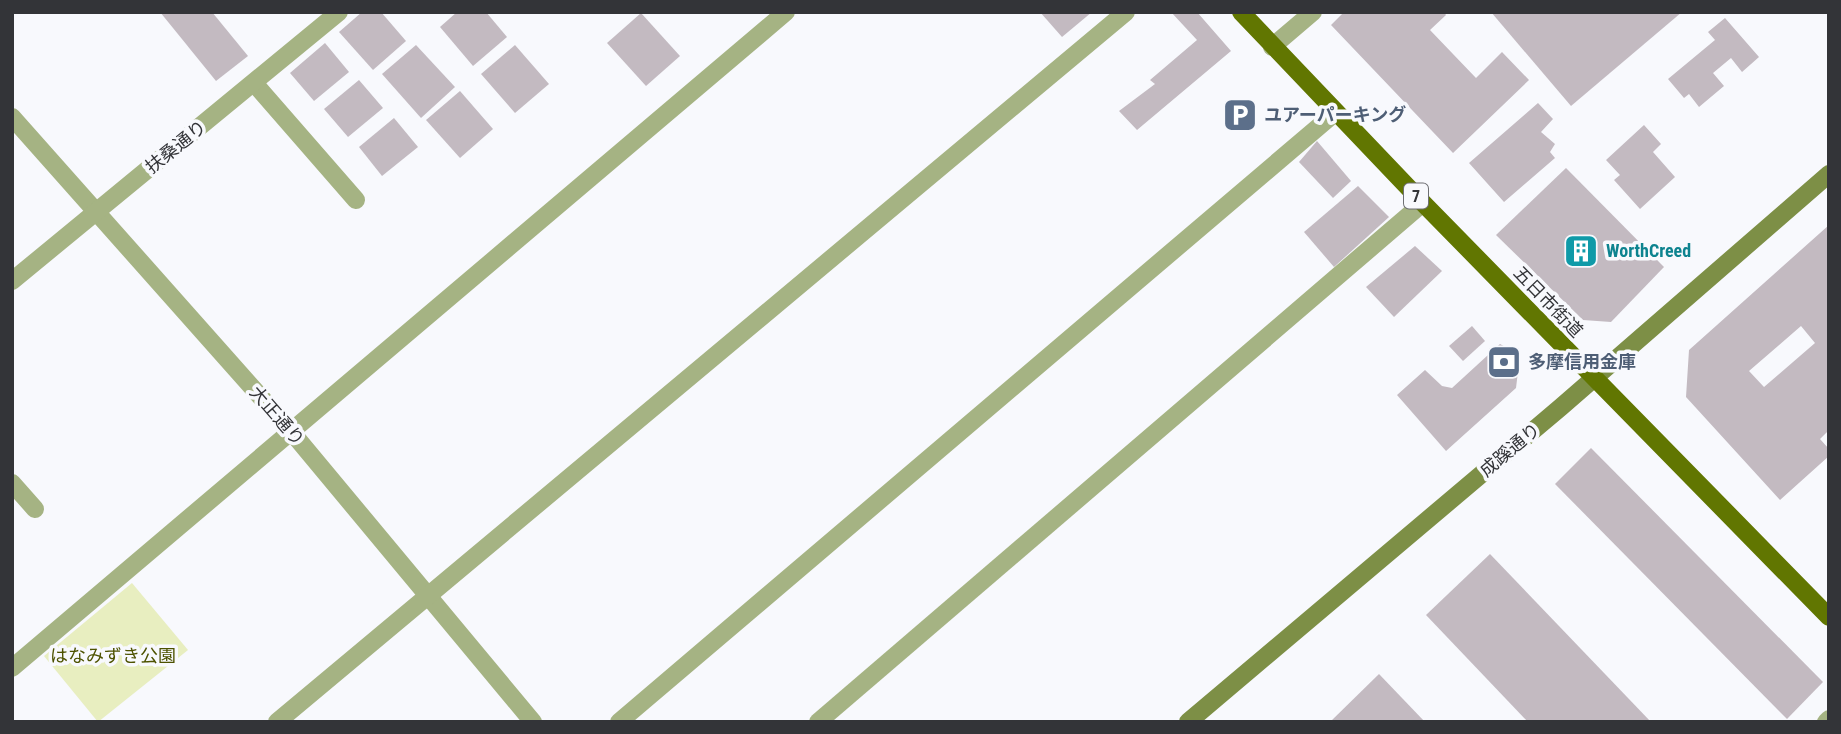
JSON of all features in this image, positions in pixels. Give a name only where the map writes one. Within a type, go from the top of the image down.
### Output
[{"type":"main road","name":"五日市街道","points":[[1241,12],[1593,378],[1829,617]]},
{"type":"street","name":"扶桑通り","points":[[12,281],[339,12]]},
{"type":"street","points":[[12,668],[786,12]]},
{"type":"street","points":[[277,722],[1126,12]]},
{"type":"street","points":[[1272,47],[1313,12]]},
{"type":"street","points":[[254,83],[356,200]]},
{"type":"street","points":[[619,722],[1336,112]]},
{"type":"street","name":"大正通り","points":[[12,117],[290,430],[533,722]]},
{"type":"street","name":"成蹊通り","points":[[1188,722],[1829,174]]},
{"type":"street","points":[[818,722],[1423,203]]},
{"type":"street","points":[[12,483],[35,509]]},
{"type":"green space","name":"はなみずき公園","points":[[132,583],[188,650],[98,722],[44,656]]},
{"type":"building","points":[[160,12],[212,12],[248,56],[216,81]]},
{"type":"building","points":[[362,12],[381,12],[406,41],[373,70],[339,32]]},
{"type":"building","points":[[457,12],[486,12],[507,37],[473,66],[440,27]]},
{"type":"building","points":[[1040,12],[1092,12],[1062,37]]},
{"type":"building","points":[[1171,12],[1197,12],[1231,51],[1137,130],[1119,111],[1155,84],[1150,80],[1197,40]]},
{"type":"building","points":[[1344,12],[1444,12],[1446,15],[1430,30],[1476,78],[1502,52],[1529,80],[1453,153],[1331,25]]},
{"type":"building","points":[[1491,12],[1682,12],[1571,106]]},
{"type":"building","points":[[641,13],[680,56],[646,86],[607,43]]},
{"type":"building","points":[[1725,18],[1759,57],[1742,72],[1731,58],[1713,73],[1724,86],[1699,107],[1689,94],[1684,98],[1668,79],[1715,40],[1708,32]]},
{"type":"building","points":[[325,43],[349,72],[314,101],[290,73]]},
{"type":"building","points":[[416,45],[455,87],[421,118],[382,74]]},
{"type":"building","points":[[515,45],[549,84],[515,113],[481,74]]},
{"type":"building","points":[[359,80],[383,108],[348,137],[324,109]]},
{"type":"building","points":[[460,91],[493,129],[460,158],[426,120]]},
{"type":"building","points":[[1538,103],[1553,119],[1541,132],[1555,144],[1550,152],[1555,158],[1504,202],[1469,163]]},
{"type":"building","points":[[394,118],[418,147],[382,176],[359,147]]},
{"type":"building","points":[[1644,125],[1661,144],[1653,152],[1675,177],[1640,209],[1614,180],[1620,175],[1606,160]]},
{"type":"building","points":[[1317,141],[1351,181],[1333,198],[1299,162]]},
{"type":"building","name":"WorthCreed","points":[[1566,168],[1664,267],[1611,322],[1583,320],[1496,235]]},
{"type":"building","points":[[1358,186],[1389,217],[1334,267],[1304,232]]},
{"type":"building","points":[[1829,225],[1829,430],[1820,439],[1829,449],[1829,456],[1780,500],[1686,397],[1689,350]],"holes":[[[1801,326],[1815,343],[1764,387],[1749,371]]]},
{"type":"building","points":[[1415,246],[1442,271],[1394,317],[1366,287]]},
{"type":"building","points":[[1472,326],[1485,341],[1463,361],[1449,346]]},
{"type":"building","points":[[1500,344],[1520,355],[1516,388],[1446,451],[1397,395],[1425,370],[1442,386],[1452,388]]},
{"type":"building","points":[[1591,448],[1823,682],[1787,719],[1555,484]]},
{"type":"building","points":[[1490,554],[1651,722],[1528,722],[1426,615]]},
{"type":"building","points":[[1379,674],[1425,722],[1330,722]]},
{"type":"place","name":"ユアーパーキング","points":[[1240,115]]},
{"type":"place","name":"WorthCreed","points":[[1581,251]]},
{"type":"place","name":"多摩信用金庫","points":[[1504,362]]}]
